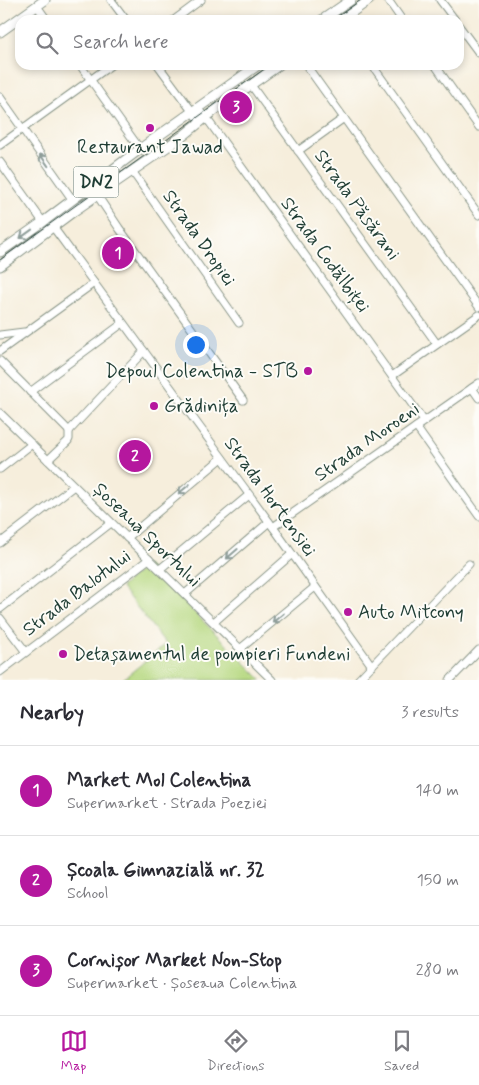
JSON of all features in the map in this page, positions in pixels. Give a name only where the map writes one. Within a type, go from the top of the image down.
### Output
[{"type":"main road","points":[[329,15],[351,0]]},
{"type":"main road","points":[[348,15],[369,0]]},
{"type":"main road","points":[[24,15],[42,2]]},
{"type":"main road","points":[[0,32],[15,21]]},
{"type":"main road","name":"DN2","points":[[0,252],[251,70]]},
{"type":"main road","name":"DN2","points":[[0,266],[53,226],[205,121],[272,70]]},
{"type":"street","points":[[111,0],[122,15]]},
{"type":"street","points":[[181,15],[201,0]]},
{"type":"street","points":[[388,0],[398,15]]},
{"type":"street","points":[[440,0],[450,15]]},
{"type":"street","points":[[42,2],[46,15]]},
{"type":"street","points":[[464,33],[479,53]]},
{"type":"street","points":[[83,70],[140,149]]},
{"type":"street","points":[[0,145],[104,70]]},
{"type":"street","name":"Strada Codălbiței","points":[[162,70],[205,121],[424,422]]},
{"type":"street","points":[[310,70],[479,307]]},
{"type":"street","points":[[376,70],[479,215]]},
{"type":"street","points":[[439,70],[479,127]]},
{"type":"street","name":"Strada Păsărani","points":[[251,85],[437,344]]},
{"type":"street","points":[[0,97],[72,199]]},
{"type":"street","points":[[298,151],[344,118]]},
{"type":"street","points":[[0,162],[43,222]]},
{"type":"street","name":"Strada Dropiei","points":[[132,171],[239,323]]},
{"type":"street","points":[[97,195],[242,400]]},
{"type":"street","name":"Strada Hortensiei","points":[[53,226],[372,666]]},
{"type":"street","points":[[0,351],[94,283]]},
{"type":"street","points":[[392,376],[479,315]]},
{"type":"street","points":[[30,392],[123,323]]},
{"type":"street","points":[[0,335],[27,332]]},
{"type":"street","points":[[48,460],[68,441],[69,431],[144,352]]},
{"type":"street","points":[[0,361],[69,431]]},
{"type":"street","name":"Strada Moroeni","points":[[185,594],[271,525],[479,383]]},
{"type":"street","points":[[472,388],[479,398]]},
{"type":"street","name":"Șoseaua Sportului","points":[[0,412],[272,680]]},
{"type":"street","points":[[416,427],[479,516]]},
{"type":"street","points":[[0,469],[32,444]]},
{"type":"street","points":[[127,538],[222,458]]},
{"type":"street","points":[[0,543],[74,486]]},
{"type":"street","points":[[160,569],[249,495]]},
{"type":"street","points":[[0,609],[111,523]]},
{"type":"street","points":[[214,622],[292,554]]},
{"type":"street","name":"Strada Balotului","points":[[0,672],[149,559]]},
{"type":"street","points":[[358,680],[468,564]]},
{"type":"street","points":[[240,649],[315,587]]},
{"type":"street","points":[[0,618],[26,652]]},
{"type":"street","points":[[450,680],[479,650]]},
{"type":"green space","points":[[147,565],[262,680],[122,680],[166,644],[121,587]]},
{"type":"tram line","points":[[340,15],[361,0]]},
{"type":"tram line","points":[[0,260],[263,70]]},
{"type":"place","name":"Cornișor Market Non-Stop","points":[[236,107]]},
{"type":"place","name":"Restaurant Jawad","points":[[150,128]]},
{"type":"place","name":"Market Mol Colentina","points":[[118,253]]},
{"type":"place","name":"Depoul Colentina - STB","points":[[308,371]]},
{"type":"place","name":"Grădinița","points":[[154,406]]},
{"type":"place","name":"Școala Gimnazială nr. 32","points":[[135,456]]},
{"type":"place","name":"Auto Mitcony","points":[[348,612]]},
{"type":"place","name":"Detașamentul de pompieri Fundeni","points":[[63,654]]}]
